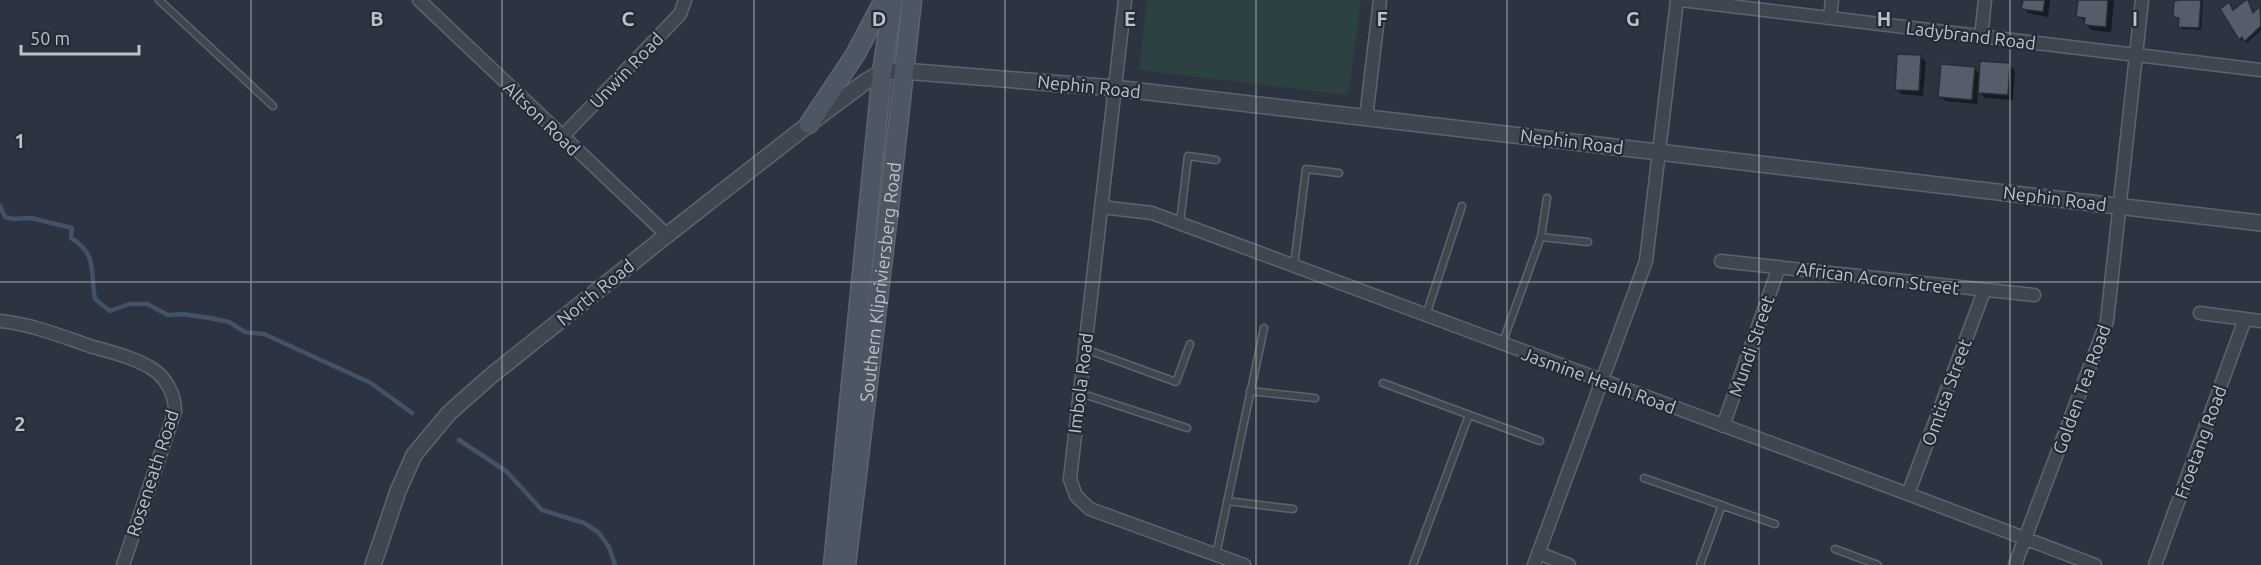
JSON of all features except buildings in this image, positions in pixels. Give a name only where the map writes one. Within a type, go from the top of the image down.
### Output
[{"type":"main road","points":[[809,124],[855,55],[884,0]]},
{"type":"main road","name":"Southern Klipriviersberg Road","points":[[833,565],[882,72],[892,0]]},
{"type":"main road","name":"Southern Klipriviersberg Road","points":[[846,565],[912,0]]},
{"type":"main road","points":[[855,331],[873,333]]},
{"type":"street","name":"Altson Road","points":[[419,0],[667,235]]},
{"type":"street","name":"Unwin Road","points":[[562,137],[680,14],[685,0]]},
{"type":"street","name":"Imbola Road","points":[[1125,0],[1084,348],[1070,474],[1071,484],[1077,496],[1090,509],[1244,565]]},
{"type":"street","points":[[1366,118],[1380,0]]},
{"type":"street","points":[[1569,565],[1536,559],[1646,261],[1679,0]]},
{"type":"street","name":"Ladybrand Road","points":[[1679,0],[2261,70]]},
{"type":"street","points":[[1830,17],[1832,0]]},
{"type":"street","points":[[1981,37],[1985,0]]},
{"type":"street","name":"Golden Tea Road","points":[[2015,565],[2108,321],[2142,0]]},
{"type":"street","name":"Nephin Road","points":[[882,72],[903,70],[1114,88],[2261,223]]},
{"type":"street","name":"North Road","points":[[373,565],[398,491],[414,454],[449,413],[492,375],[667,235],[809,124],[882,72]]},
{"type":"street","name":"Jasmine Healh Road","points":[[1101,207],[1152,213],[2095,565]]},
{"type":"street","name":"African Acorn Street","points":[[1721,261],[2034,295]]},
{"type":"street","name":"Mundi Street","points":[[1723,426],[1779,267]]},
{"type":"street","name":"Omtisa Street","points":[[1908,494],[1984,291]]},
{"type":"street","points":[[2200,313],[2261,321]]},
{"type":"street","name":"Froetang Road","points":[[2155,565],[2245,319]]},
{"type":"street","name":"Roseneath Road","points":[[0,321],[47,332],[131,359],[152,368],[170,389],[175,411],[123,565]]},
{"type":"lane","points":[[159,0],[273,106]]},
{"type":"lane","points":[[1180,224],[1188,156],[1216,160]]},
{"type":"lane","points":[[1294,266],[1306,169],[1339,173]]},
{"type":"lane","points":[[1502,344],[1541,237],[1547,198]]},
{"type":"lane","points":[[1426,315],[1462,206]]},
{"type":"lane","points":[[1541,237],[1588,242]]},
{"type":"lane","points":[[1216,555],[1264,328]]},
{"type":"lane","points":[[1084,348],[1176,382],[1190,344]]},
{"type":"lane","points":[[1383,383],[1540,441]]},
{"type":"lane","points":[[1251,391],[1315,398]]},
{"type":"lane","points":[[1079,393],[1187,428]]},
{"type":"lane","points":[[1413,565],[1469,415]]},
{"type":"lane","points":[[1644,478],[1775,524]]},
{"type":"lane","points":[[1227,501],[1293,509]]},
{"type":"lane","points":[[1700,565],[1722,505]]},
{"type":"lane","points":[[1834,549],[1878,565]]},
{"type":"shaded area","points":[[1147,0],[1361,0],[1348,95],[1139,70]]},
{"type":"waterway","points":[[0,206],[5,217],[31,218],[72,228],[71,238],[80,244],[89,257],[95,299],[110,311],[129,304],[147,304],[168,315],[183,314],[229,322],[245,332],[264,334],[371,383],[412,413]]},
{"type":"waterway","points":[[459,440],[506,471],[542,510],[584,523],[598,532],[609,547],[615,565]]}]
